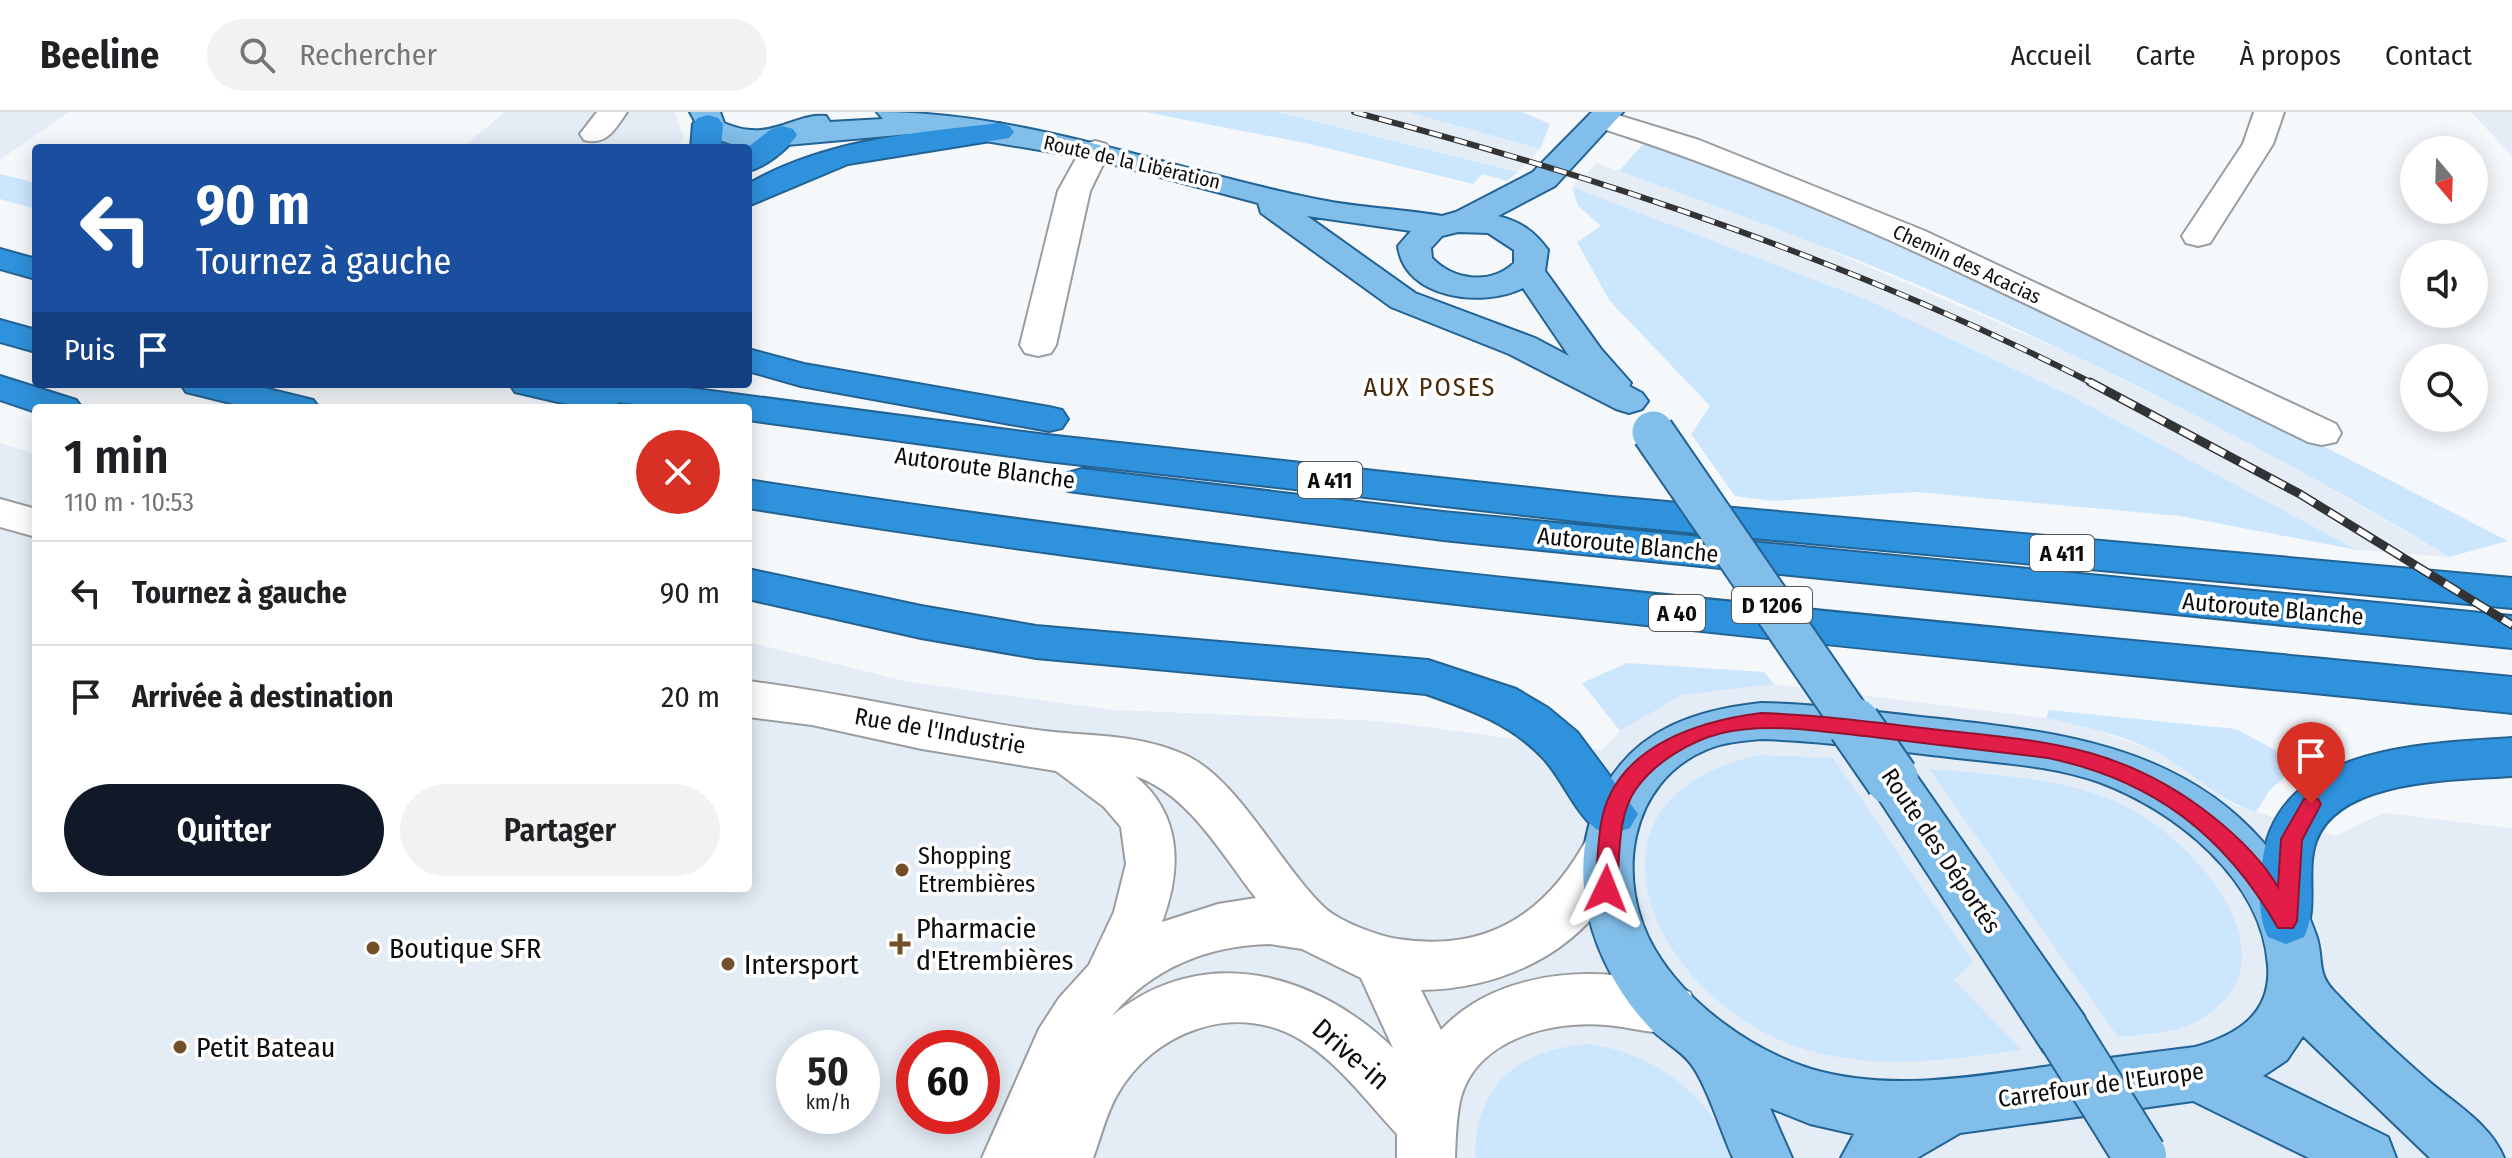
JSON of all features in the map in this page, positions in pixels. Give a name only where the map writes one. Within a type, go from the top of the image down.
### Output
[{"type":"highway","points":[[752,195],[787,174],[838,156],[999,132]]},
{"type":"highway","points":[[752,159],[786,134]]},
{"type":"highway","points":[[0,243],[32,248]]},
{"type":"highway","points":[[0,259],[32,268]]},
{"type":"highway","points":[[0,331],[32,340]]},
{"type":"highway","points":[[752,361],[801,375],[1035,417],[1612,511]]},
{"type":"highway","points":[[0,388],[50,404]]},
{"type":"highway","points":[[216,388],[283,404]]},
{"type":"highway","points":[[546,388],[616,404]]},
{"type":"highway","name":"A 411","points":[[601,388],[720,404]]},
{"type":"highway","name":"A 411","points":[[752,408],[1047,448],[1612,511]]},
{"type":"highway","name":"Autoroute Blanche","points":[[752,430],[990,469],[1443,526],[2512,632]]},
{"type":"highway","name":"A 40","points":[[752,495],[1124,549],[1543,599],[2512,695]]},
{"type":"highway","name":"Autoroute Blanche","points":[[1612,511],[2512,593]]},
{"type":"highway","points":[[752,585],[1022,640],[1428,677],[1500,702],[1532,721],[1560,745],[1610,832]]},
{"type":"highway","points":[[2286,921],[2291,839],[2311,804],[2328,792],[2371,775],[2417,766],[2512,757]]},
{"type":"main road","name":"Route de la Libération","points":[[786,134],[812,124],[827,112]]},
{"type":"main road","name":"Route de la Libération","points":[[892,112],[941,125],[1095,150],[1320,210],[1502,227],[1528,258]]},
{"type":"main road","points":[[1416,260],[1414,246],[1418,239],[1544,179],[1604,115]]},
{"type":"main road","name":"Route de la Libération","points":[[703,123],[733,136],[941,125]]},
{"type":"main road","points":[[1467,286],[1504,284],[1528,258],[1544,179]]},
{"type":"main road","points":[[1249,190],[1403,300],[1502,337],[1641,416]]},
{"type":"main road","name":"Route de la Libération","points":[[1320,210],[1416,260],[1435,277],[1467,286]]},
{"type":"main road","name":"Route des Déportés","points":[[1528,258],[1588,357],[1641,416],[1892,779],[2064,1034],[2141,1157]]},
{"type":"main road","name":"Route des Déportés","points":[[1467,286],[1588,357]]},
{"type":"main road","name":"Carrefour de l'Europe","points":[[1761,721],[1803,722],[2048,750],[2088,758],[2169,794],[2237,850],[2265,884],[2286,921],[2295,953],[2295,987],[2285,1019],[2264,1044],[2233,1063],[2195,1074],[1952,1106],[1864,1108],[1810,1096],[1758,1073],[1691,1027],[1638,970],[1616,929],[1606,889],[1610,832],[1629,783],[1654,758],[1685,739],[1721,726],[1761,721]]},
{"type":"main road","points":[[2295,987],[2341,1040],[2398,1094],[2475,1158]]},
{"type":"main road","points":[[1691,1027],[1763,1158]]},
{"type":"main road","points":[[2195,1074],[2301,1122],[2367,1158]]},
{"type":"main road","points":[[1870,1158],[1903,1133],[1952,1106]]},
{"type":"street","points":[[2198,236],[2258,144],[2269,112]]},
{"type":"street","name":"Chemin des Acacias","points":[[1604,115],[1913,238],[2322,433]]},
{"type":"street","points":[[1038,345],[1074,191],[1095,150]]},
{"type":"street","points":[[0,484],[32,492]]},
{"type":"street","points":[[0,513],[32,522]]},
{"type":"street","name":"Rue de l'Industrie","points":[[752,681],[812,707]]},
{"type":"street","name":"Rue de l'Industrie","points":[[752,700],[812,707],[922,731],[1068,754],[1129,755],[1169,768],[1200,791],[1309,927],[1332,941],[1380,960],[1419,966],[1457,964],[1494,956],[1527,944],[1555,926],[1579,903],[1596,878],[1610,832]]},
{"type":"street","name":"Rue de l'Industrie","points":[[1068,754],[1128,799],[1146,825],[1151,844],[1152,863],[1140,908],[1110,980]]},
{"type":"street","name":"Rue de l'Industrie","points":[[1011,1158],[1052,1062],[1084,1005],[1110,980],[1163,944],[1220,926],[1275,922],[1309,927]]},
{"type":"street","points":[[1380,960],[1430,1122]]},
{"type":"street","name":"Drive-in","points":[[1064,1158],[1096,1076],[1121,1043],[1159,1016],[1225,997],[1271,999],[1324,1024],[1430,1122]]},
{"type":"street","points":[[1430,1122],[1454,1054],[1477,1030],[1506,1013],[1539,1003],[1609,999],[1691,1027]]},
{"type":"shaded area","points":[[0,112],[69,112],[0,160]]},
{"type":"shaded area","points":[[505,112],[675,112],[684,139],[680,144],[467,144]]},
{"type":"shaded area","points":[[1145,112],[1278,112],[1518,172],[1507,181],[1482,174],[1473,184],[1310,144]]},
{"type":"shaded area","points":[[1278,112],[1408,112],[1540,149],[1518,172]]},
{"type":"shaded area","points":[[1408,112],[1522,112],[1550,124],[1540,149]]},
{"type":"shaded area","points":[[2471,112],[2512,112],[2512,156]]},
{"type":"shaded area","points":[[1645,142],[1665,146],[1905,246],[2296,432],[2508,541],[2449,557],[2257,448],[2060,349],[1887,272],[1619,171]]},
{"type":"shaded area","points":[[1597,163],[1804,239],[2069,353],[2252,443],[2449,557],[2357,550],[2071,396],[1868,300],[1572,187]]},
{"type":"shaded area","points":[[0,174],[32,182],[32,208],[0,199]]},
{"type":"shaded area","points":[[1572,187],[1868,300],[2071,396],[2357,550],[2180,516],[1916,492],[1772,501],[1735,496],[1691,434],[1710,406],[1609,300],[1577,242],[1601,226],[1578,206]]},
{"type":"shaded area","points":[[0,443],[32,453],[32,892],[752,892],[752,643],[909,682],[1113,710],[1379,721],[1602,750],[1620,731],[1682,695],[1774,684],[2046,718],[2091,728],[2152,750],[2197,776],[2234,805],[2335,836],[2384,813],[2512,828],[2512,1158],[0,1158]]},
{"type":"shaded area","points":[[1627,663],[1764,672],[1774,684],[1682,695],[1620,731],[1582,683]]},
{"type":"shaded area","points":[[2049,710],[2236,729],[2300,763],[2269,791],[2256,812],[2217,793],[2154,751],[2115,735],[2046,718]]},
{"type":"shaded area","points":[[1760,755],[1833,758],[1973,962],[1954,980],[2022,1050],[1935,1060],[1848,1059],[1792,1045],[1742,1019],[1700,984],[1668,942],[1649,897],[1646,852],[1661,811],[1698,778]]},
{"type":"shaded area","points":[[1929,769],[2027,779],[2075,788],[2121,804],[2149,820],[2179,844],[2206,872],[2227,904],[2240,936],[2241,968],[2227,997],[2186,1026],[2118,1037]]},
{"type":"shaded area","points":[[1586,1044],[1634,1056],[1676,1080],[1710,1115],[1724,1135],[1734,1158],[1475,1158],[1483,1110],[1505,1076],[1540,1054]]},
{"type":"railway","points":[[1354,112],[1544,166],[1731,228],[1915,300],[2091,383]]},
{"type":"railway","points":[[2091,383],[2300,494],[2512,625]]},
{"type":"place","name":"Shopping Etrembières","points":[[902,870]]},
{"type":"place","name":"Pharmacie d'Etrembières","points":[[900,944]]},
{"type":"place","name":"Boutique SFR","points":[[373,948]]},
{"type":"place","name":"Intersport","points":[[728,964]]},
{"type":"place","name":"Petit Bateau","points":[[180,1047]]},
{"type":"district","name":"AUX POSES","points":[[1430,387]]},
{"type":"route","points":[[1606,889],[1607,850],[1613,814],[1629,783],[1654,758],[1685,739],[1721,726],[1761,721],[1803,722],[2048,750],[2088,758],[2129,773],[2169,794],[2205,820],[2237,850],[2265,884],[2286,921],[2291,839],[2311,804]]}]
